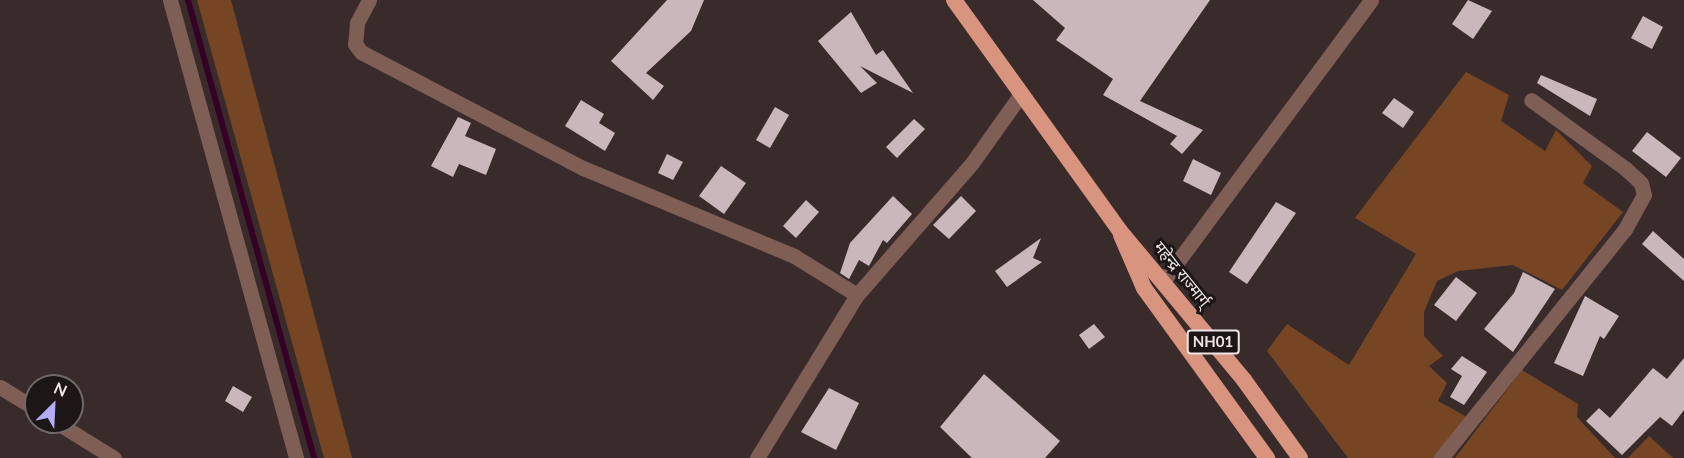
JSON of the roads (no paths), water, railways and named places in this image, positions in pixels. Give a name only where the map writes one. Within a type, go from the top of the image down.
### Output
[{"type":"highway","name":"महेन्द्र राज्मार्ग्","points":[[954,0],[1120,231],[1164,280],[1300,458]]},
{"type":"highway","name":"महेन्द्र राज्मार्ग्","points":[[1120,231],[1144,288],[1267,458]]},
{"type":"street","points":[[170,0],[296,458]]},
{"type":"street","points":[[369,0],[355,44],[378,63],[583,168],[794,256],[857,295]]},
{"type":"street","points":[[1164,280],[1371,0]]},
{"type":"street","points":[[757,458],[857,295],[972,163],[1021,94]]},
{"type":"street","points":[[1441,458],[1625,229],[1644,195],[1641,183],[1626,169],[1531,100]]},
{"type":"street","points":[[0,387],[24,402]]},
{"type":"street","points":[[75,434],[114,458]]},
{"type":"waterway","points":[[188,0],[314,458]]}]
